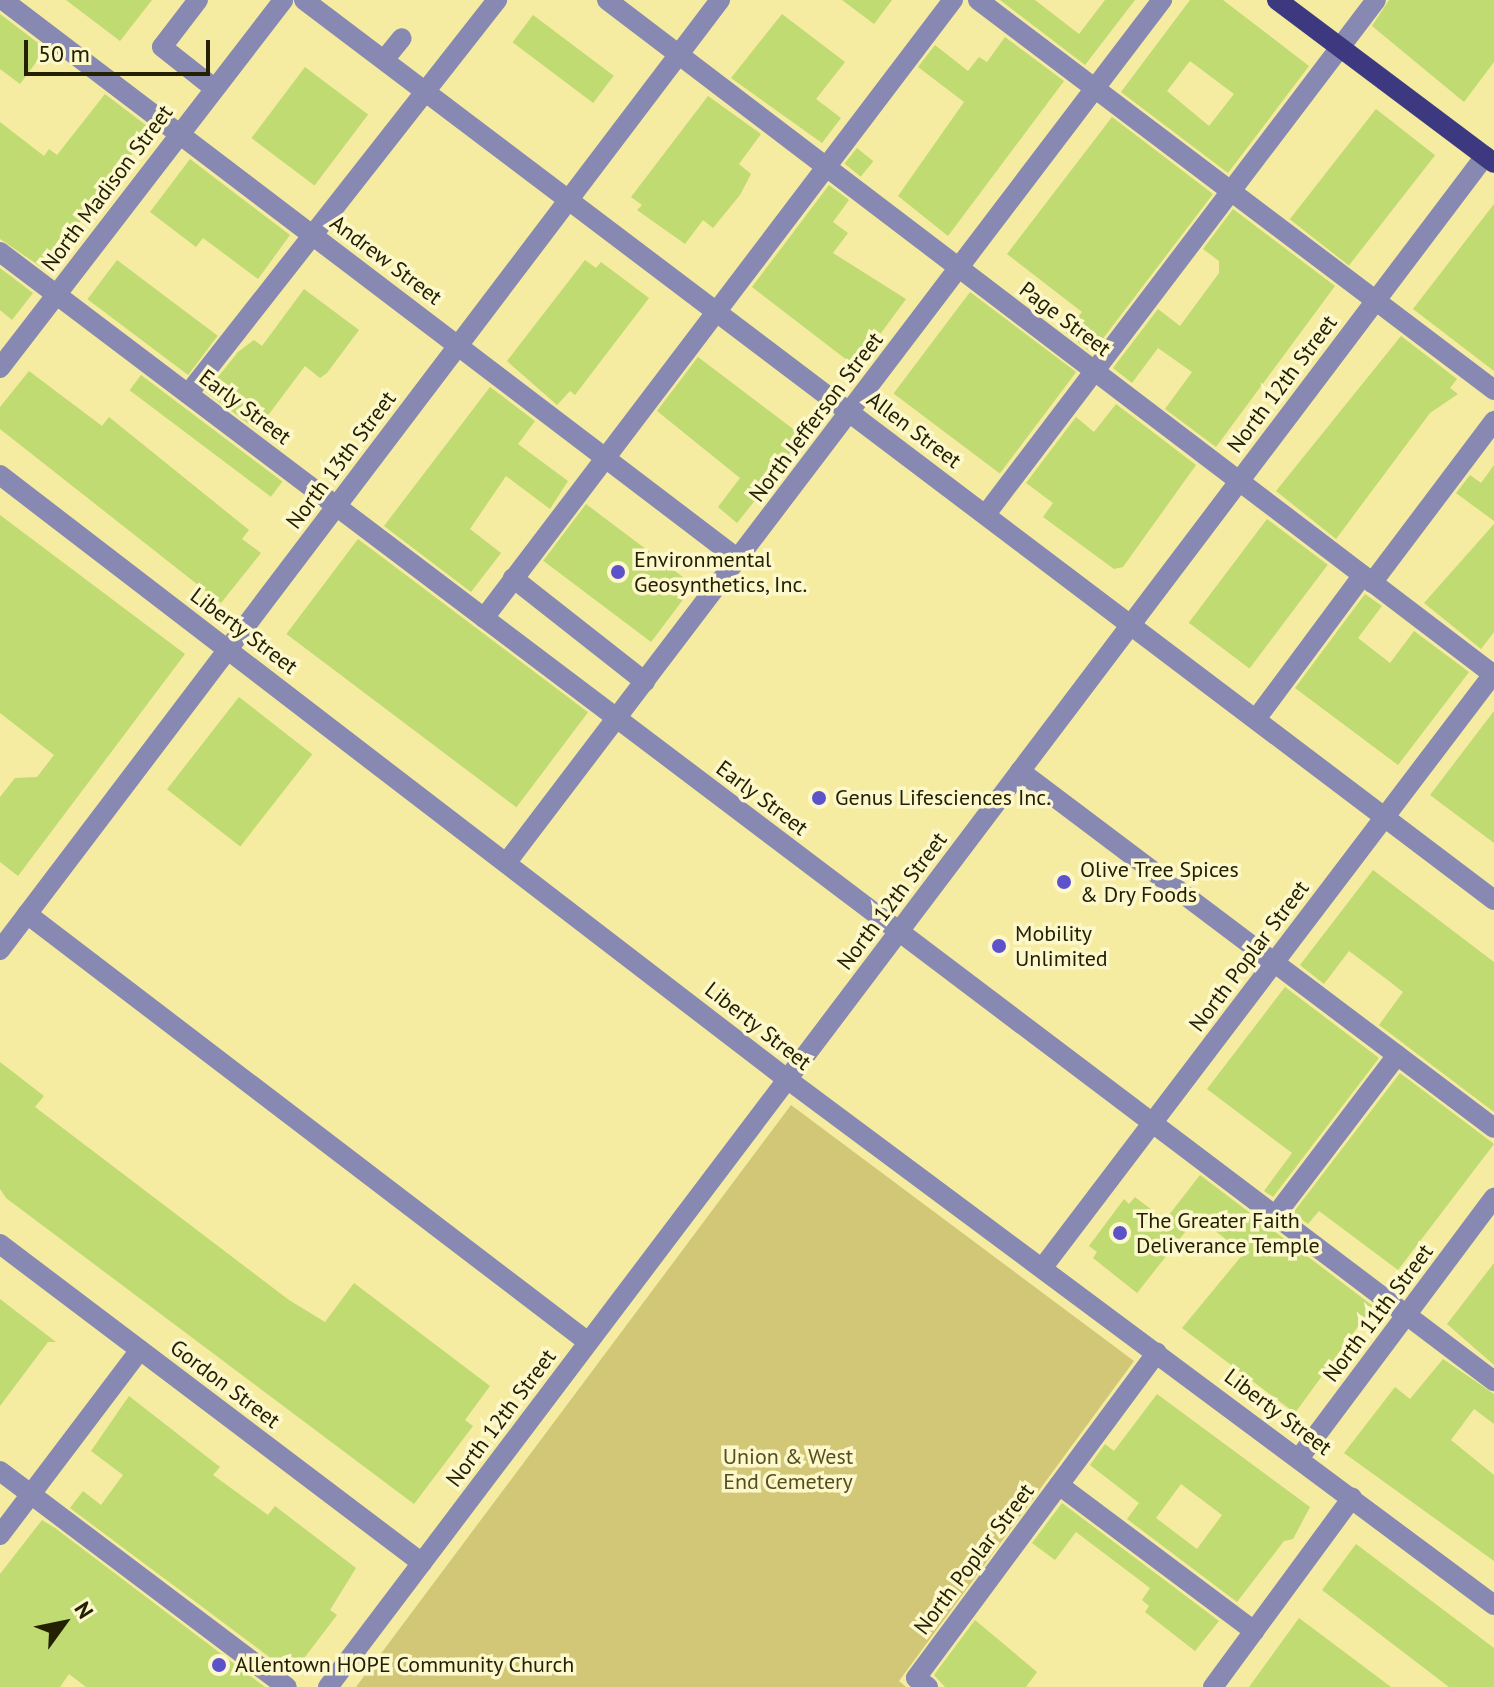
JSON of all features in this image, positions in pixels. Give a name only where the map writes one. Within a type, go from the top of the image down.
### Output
[{"type":"main road","points":[[1277,0],[1491,154]]},
{"type":"street","name":"Andrew Street","points":[[3,0],[738,559]]},
{"type":"street","points":[[198,0],[162,47],[214,88]]},
{"type":"street","name":"North Madison Street","points":[[0,368],[283,0]]},
{"type":"street","name":"Allen Street","points":[[304,0],[1494,900]]},
{"type":"street","points":[[188,394],[315,236],[497,0]]},
{"type":"street","name":"Page Street","points":[[607,0],[1494,674]]},
{"type":"street","name":"North 13th Street","points":[[0,950],[720,0]]},
{"type":"street","points":[[484,618],[714,309],[953,0]]},
{"type":"street","points":[[978,0],[1494,390]]},
{"type":"street","name":"North Jefferson Street","points":[[507,862],[1162,0]]},
{"type":"street","points":[[986,514],[1376,0]]},
{"type":"street","points":[[384,60],[402,38]]},
{"type":"street","name":"North 12th Street","points":[[328,1687],[1375,300],[1491,154]]},
{"type":"street","name":"Early Street","points":[[0,252],[1494,1381]]},
{"type":"street","points":[[1256,719],[1494,421]]},
{"type":"street","name":"Liberty Street","points":[[0,475],[787,1079],[1300,1457],[1494,1605]]},
{"type":"street","points":[[513,578],[645,682]]},
{"type":"street","name":"North Poplar Street","points":[[1043,1267],[1494,674]]},
{"type":"street","points":[[1020,771],[1494,1128]]},
{"type":"street","points":[[27,914],[588,1342]]},
{"type":"street","points":[[1275,1216],[1397,1055]]},
{"type":"street","name":"North 11th Street","points":[[1300,1457],[1494,1198]]},
{"type":"street","name":"Gordon Street","points":[[0,1244],[422,1563]]},
{"type":"street","points":[[0,1535],[140,1350]]},
{"type":"street","name":"North Poplar Street","points":[[922,1683],[1059,1485],[1157,1352]]},
{"type":"street","points":[[0,1471],[287,1687]]},
{"type":"street","points":[[1059,1485],[1254,1631]]},
{"type":"street","points":[[1213,1687],[1352,1498]]},
{"type":"green space","name":"Union & West End Cemetery","points":[[791,1105],[1134,1361],[899,1681],[906,1687],[356,1687]]},
{"type":"building","points":[[66,0],[152,0],[120,41]]},
{"type":"building","points":[[842,0],[892,0],[874,24]]},
{"type":"building","points":[[1000,0],[1035,0],[1079,34],[1105,0],[1135,0],[1085,65]]},
{"type":"building","points":[[1190,0],[1223,0],[1309,66],[1228,173],[1121,92]],"holes":[[[1190,61],[1234,94],[1209,126],[1167,91]]]},
{"type":"building","points":[[1389,0],[1494,0],[1494,62],[1464,102],[1372,26]]},
{"type":"building","points":[[0,14],[46,49],[20,84],[0,69]]},
{"type":"building","points":[[782,14],[845,62],[816,99],[841,118],[822,143],[731,78]]},
{"type":"building","points":[[533,15],[614,76],[593,103],[513,42]]},
{"type":"building","points":[[1005,37],[1064,81],[948,236],[898,196],[964,102],[918,67],[935,45],[968,71],[979,57],[987,62]]},
{"type":"building","points":[[305,67],[368,115],[315,186],[251,138]]},
{"type":"building","points":[[105,94],[151,129],[44,269],[0,239],[0,122],[44,156],[49,149],[57,155]]},
{"type":"building","points":[[708,96],[761,134],[739,164],[751,174],[740,195],[713,228],[703,220],[685,244],[637,210],[642,205],[631,197]]},
{"type":"building","points":[[1376,109],[1435,155],[1349,265],[1290,219]]},
{"type":"building","points":[[1112,117],[1213,194],[1092,353],[1066,333],[1082,312],[1007,254]]},
{"type":"building","points":[[857,148],[873,161],[861,177],[844,164]]},
{"type":"building","points":[[190,159],[290,235],[258,279],[203,238],[196,247],[150,212]]},
{"type":"building","points":[[829,185],[849,200],[833,222],[848,233],[833,253],[906,299],[856,367],[752,287]]},
{"type":"building","points":[[1494,204],[1494,371],[1413,309]]},
{"type":"building","points":[[1233,209],[1335,286],[1216,447],[1165,409],[1192,372],[1158,348],[1132,383],[1113,368],[1158,309],[1180,326],[1219,273],[1219,261],[1203,249]]},
{"type":"building","points":[[117,260],[218,336],[188,375],[88,299]]},
{"type":"building","points":[[585,260],[596,268],[601,262],[649,298],[575,395],[570,391],[557,405],[507,361]]},
{"type":"building","points":[[0,268],[33,293],[12,320],[0,310]]},
{"type":"building","points":[[304,289],[359,330],[320,378],[305,366],[257,430],[206,392],[238,352],[254,340],[262,346]]},
{"type":"building","points":[[970,292],[1076,372],[1000,473],[894,393]]},
{"type":"building","points":[[1401,336],[1457,379],[1450,388],[1458,394],[1430,413],[1336,539],[1276,491]]},
{"type":"building","points":[[698,357],[805,438],[737,523],[718,507],[740,478],[657,411]]},
{"type":"building","points":[[29,371],[102,426],[109,417],[249,530],[242,539],[261,553],[221,603],[0,429],[0,407]]},
{"type":"building","points":[[141,375],[282,482],[271,497],[130,390]]},
{"type":"building","points":[[490,387],[535,421],[518,444],[568,481],[550,509],[506,476],[470,529],[501,553],[471,592],[384,526]]},
{"type":"building","points":[[1116,404],[1196,465],[1123,567],[1114,569],[1043,517],[1053,503],[1026,483],[1076,417],[1094,432]]},
{"type":"building","points":[[1494,465],[1494,521],[1456,493],[1470,475],[1481,483]]},
{"type":"building","name":"Environmental Geosynthetics, Inc.","points":[[586,504],[694,585],[651,642],[543,561]]},
{"type":"building","points":[[0,515],[185,654],[18,876],[0,862],[0,797],[15,778],[37,777],[54,755],[0,713]]},
{"type":"building","points":[[1267,519],[1328,565],[1249,669],[1189,623]]},
{"type":"building","points":[[1494,524],[1494,632],[1481,649],[1424,603]]},
{"type":"building","points":[[358,539],[588,712],[516,807],[286,634]]},
{"type":"building","points":[[1365,594],[1382,606],[1358,638],[1390,663],[1414,631],[1469,672],[1398,765],[1295,688]]},
{"type":"building","points":[[239,697],[312,754],[240,846],[167,789]]},
{"type":"building","points":[[1494,711],[1494,843],[1430,795]]},
{"type":"building","points":[[1373,870],[1494,962],[1494,1112],[1379,1025],[1403,992],[1389,981],[1349,951],[1324,984],[1300,965]]},
{"type":"building","points":[[1285,987],[1379,1058],[1273,1197],[1264,1191],[1292,1153],[1207,1089]]},
{"type":"building","points":[[0,1062],[44,1096],[35,1107],[289,1300],[325,1322],[354,1283],[490,1386],[465,1420],[473,1426],[414,1504],[6,1198],[0,1189]]},
{"type":"building","points":[[1400,1073],[1494,1144],[1398,1270],[1319,1211],[1308,1224],[1293,1213]]},
{"type":"building","points":[[1200,1175],[1373,1306],[1295,1413],[1182,1328],[1244,1253],[1197,1217],[1137,1293],[1093,1258],[1097,1252],[1089,1246],[1124,1199],[1129,1204],[1135,1197],[1165,1220]]},
{"type":"building","points":[[1494,1263],[1494,1365],[1447,1324]]},
{"type":"building","points":[[0,1299],[56,1342],[48,1342],[0,1406]]},
{"type":"building","points":[[1443,1359],[1494,1394],[1494,1424],[1474,1409],[1451,1440],[1494,1475],[1494,1561],[1344,1453],[1395,1387],[1410,1399]]},
{"type":"building","points":[[1157,1394],[1310,1507],[1293,1539],[1284,1541],[1237,1602],[1127,1519],[1139,1503],[1090,1465],[1105,1444],[1114,1451]],"holes":[[[1181,1484],[1222,1515],[1197,1549],[1156,1518]]]},
{"type":"building","points":[[129,1396],[220,1467],[213,1475],[268,1515],[275,1506],[356,1568],[330,1610],[337,1615],[292,1674],[70,1508],[83,1491],[101,1505],[123,1475],[91,1451]]},
{"type":"building","points":[[1062,1503],[1219,1621],[1195,1651],[1145,1612],[1149,1606],[1142,1600],[1150,1588],[1076,1532],[1055,1560],[1032,1543]]},
{"type":"building","points":[[42,1520],[265,1687],[86,1687],[69,1674],[60,1687],[0,1687],[0,1574]]},
{"type":"building","points":[[1356,1544],[1494,1648],[1494,1687],[1449,1687],[1322,1590]]},
{"type":"building","points":[[1299,1618],[1391,1687],[1249,1687]]},
{"type":"building","points":[[975,1620],[1037,1672],[1026,1687],[945,1687],[934,1675]]},
{"type":"place","name":"Environmental Geosynthetics, Inc.","points":[[618,572]]},
{"type":"place","name":"Genus Lifesciences Inc.","points":[[819,798]]},
{"type":"place","name":"Olive Tree Spices & Dry Foods","points":[[1064,882]]},
{"type":"place","name":"Mobility Unlimited","points":[[999,946]]},
{"type":"place","name":"The Greater Faith Deliverance Temple","points":[[1120,1233]]},
{"type":"place","name":"Allentown HOPE Community Church","points":[[219,1665]]}]
